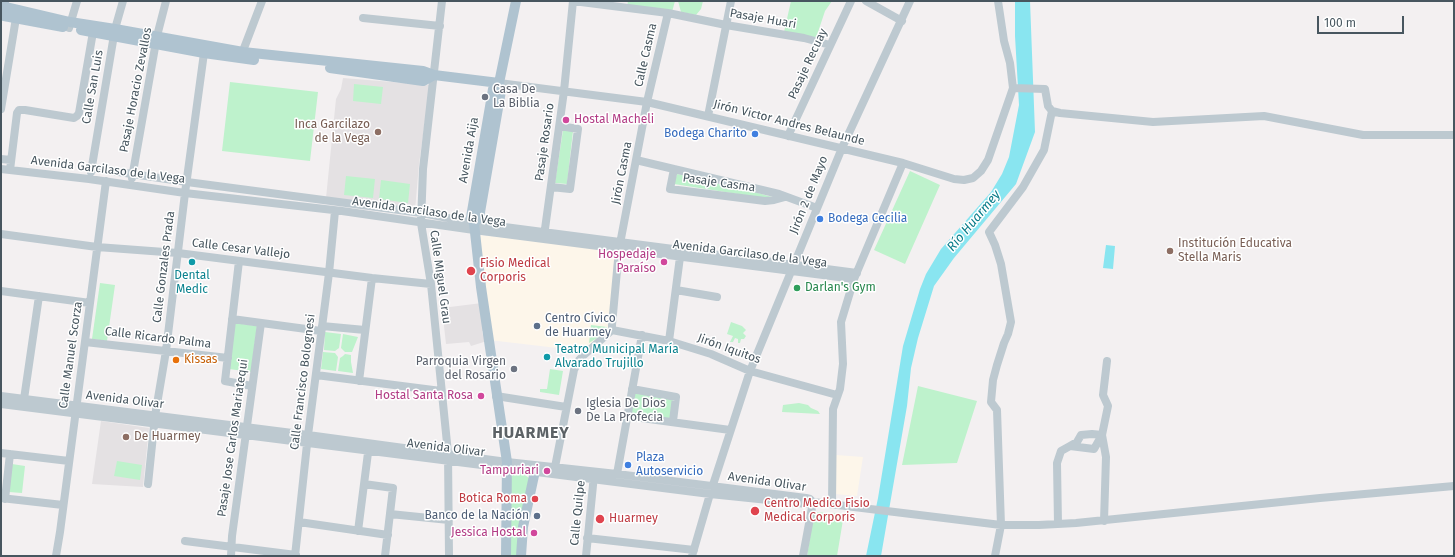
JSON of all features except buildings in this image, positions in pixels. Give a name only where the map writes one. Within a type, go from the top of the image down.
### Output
[{"type":"main road","points":[[5,1],[2,6],[4,16],[70,25],[241,55]]},
{"type":"main road","name":"Avenida Aija","points":[[506,556],[507,465],[496,396],[474,227],[471,217],[493,89],[499,83],[516,1]]},
{"type":"main road","points":[[2,6],[93,32],[115,33]]},
{"type":"main road","points":[[156,40],[204,53],[423,71],[434,75],[499,83]]},
{"type":"main road","points":[[521,556],[523,527],[535,471]]},
{"type":"street","points":[[70,25],[77,1]]},
{"type":"street","name":"Calle San Luis","points":[[89,179],[115,33],[123,1]]},
{"type":"street","name":"Pasaje Horacio Zevallos","points":[[130,184],[156,40],[166,1]]},
{"type":"street","points":[[241,55],[262,1]]},
{"type":"street","name":"Calle MIguel Grau","points":[[442,1],[423,169],[421,223],[431,284],[448,457],[449,556]]},
{"type":"street","name":"Pasaje Huari","points":[[573,1],[668,13],[726,25],[804,38],[830,45]]},
{"type":"street","name":"Pasaje Rosario","points":[[544,236],[560,126],[573,1]]},
{"type":"street","points":[[708,116],[731,1]]},
{"type":"street","name":"Pasaje Recuay","points":[[788,136],[851,1]]},
{"type":"street","points":[[866,1],[902,21]]},
{"type":"street","name":"Jirón 2 de Mayo","points":[[693,553],[711,490],[750,370],[842,148],[910,1]]},
{"type":"street","points":[[998,1],[1004,42],[1010,63],[1013,88],[1045,89],[1048,106],[1052,111],[1153,122],[1264,116],[1363,135],[1454,134]]},
{"type":"street","name":"Calle Casma","points":[[647,102],[668,13]]},
{"type":"street","points":[[1,109],[16,18]]},
{"type":"street","points":[[363,18],[440,26]]},
{"type":"street","points":[[10,170],[17,114],[19,110],[74,118],[79,113],[93,32]]},
{"type":"street","name":"Calle Gonzales Prada","points":[[148,484],[155,420],[166,351],[204,53]]},
{"type":"street","name":"Jirón Victor Andres Belaunde","points":[[499,83],[647,102],[903,163],[954,179],[964,180],[973,178],[981,171],[988,160],[1013,88]]},
{"type":"street","name":"Jirón Casma","points":[[612,330],[620,246],[647,102]]},
{"type":"street","points":[[995,556],[1002,525],[997,410],[991,402],[993,380],[1011,322],[1001,264],[989,232],[1023,187],[1044,150],[1052,111]]},
{"type":"street","points":[[551,187],[570,189],[578,129],[560,126]]},
{"type":"street","points":[[1,159],[11,160]]},
{"type":"street","name":"Pasaje Casma","points":[[636,160],[674,168],[785,197],[817,208]]},
{"type":"street","points":[[832,504],[833,409],[840,389],[843,364],[841,322],[856,276],[903,163]]},
{"type":"street","name":"Avenida Garcilaso de la Vega","points":[[91,168],[422,213],[474,227]]},
{"type":"street","name":"Pasaje Casma","points":[[674,168],[670,189],[765,201],[785,197]]},
{"type":"street","name":"Avenida Garcilaso de la Vega","points":[[1,169],[130,184],[185,193],[421,223],[474,227],[856,276]]},
{"type":"street","name":"Calle Manuel Scorza","points":[[56,556],[106,181]]},
{"type":"street","name":"Calle Francisco Bolognesi","points":[[295,555],[321,328],[329,273],[334,211]]},
{"type":"street","name":"Calle Cesar Vallejo","points":[[1,234],[97,247],[178,253],[329,273],[431,284]]},
{"type":"street","name":"Avenida Garcilaso de la Vega","points":[[620,246],[680,257],[793,268]]},
{"type":"street","points":[[669,341],[680,257]]},
{"type":"street","name":"Pasaje Jose Carlos Mariatequi","points":[[239,261],[225,381],[252,386]]},
{"type":"street","points":[[359,381],[372,278]]},
{"type":"street","points":[[676,290],[717,297]]},
{"type":"street","points":[[1,291],[90,303]]},
{"type":"street","points":[[24,399],[39,296]]},
{"type":"street","points":[[232,319],[260,323],[365,330]]},
{"type":"street","name":"Pasaje Jose Carlos Mariatequi","points":[[231,552],[260,323]]},
{"type":"street","points":[[554,471],[574,370],[579,360],[612,330]]},
{"type":"street","name":"Jirón Iquitos","points":[[612,330],[669,341],[711,354],[750,370],[837,396]]},
{"type":"street","points":[[617,474],[642,335]]},
{"type":"street","name":"Calle Ricardo Palma","points":[[85,342],[228,358]]},
{"type":"street","points":[[1070,446],[1094,449],[1102,435],[1108,406],[1103,395],[1107,361]]},
{"type":"street","points":[[316,375],[441,391]]},
{"type":"street","points":[[632,390],[676,397],[673,422]]},
{"type":"street","name":"Avenida Olivar","points":[[1,396],[24,399],[76,410]]},
{"type":"street","points":[[496,396],[566,407]]},
{"type":"street","name":"Avenida Olivar","points":[[1,404],[76,410],[308,438],[507,465],[711,490],[806,498],[813,502],[893,513],[1002,525],[1104,521],[1320,498],[1454,486]]},
{"type":"street","points":[[627,416],[730,430]]},
{"type":"street","points":[[1058,524],[1057,463],[1061,450],[1077,442],[1080,435],[1102,435]]},
{"type":"street","points":[[1102,435],[1106,457],[1104,521]]},
{"type":"street","points":[[358,531],[369,446]]},
{"type":"street","points":[[63,505],[3,498],[5,454],[69,460]]},
{"type":"street","name":"Avenida Olivar","points":[[507,465],[535,471],[554,471]]},
{"type":"street","name":"Avenida Olivar","points":[[594,475],[617,474],[711,490]]},
{"type":"street","name":"Calle Quilpe","points":[[586,556],[594,475]]},
{"type":"street","points":[[364,484],[394,488],[385,556]]},
{"type":"street","points":[[802,556],[813,502]]},
{"type":"street","points":[[390,514],[449,520]]},
{"type":"street","points":[[299,522],[388,535]]},
{"type":"street","points":[[587,538],[693,553]]},
{"type":"street","points":[[185,541],[231,552],[295,555]]},
{"type":"shaded area","name":"Inca Garcilazo de la Vega","points":[[343,78],[430,85],[419,164],[415,210],[326,198],[336,99],[341,89]]},
{"type":"shaded area","points":[[478,235],[540,241],[615,251],[608,334],[583,351],[489,340]]},
{"type":"shaded area","points":[[482,303],[485,330],[482,331],[487,341],[471,346],[469,342],[446,344],[442,308]]},
{"type":"shaded area","points":[[101,421],[149,428],[143,487],[92,484]]},
{"type":"shaded area","points":[[836,455],[863,457],[857,496],[835,494]]},
{"type":"green space","points":[[628,1],[675,1],[672,12],[627,7]]},
{"type":"green space","points":[[678,1],[703,1],[701,9],[696,15],[681,12]]},
{"type":"green space","points":[[791,1],[832,1],[825,11],[816,38],[784,32]]},
{"type":"green space","points":[[230,82],[318,92],[310,161],[222,151]]},
{"type":"green space","points":[[354,84],[383,87],[381,104],[353,101]]},
{"type":"green space","points":[[563,130],[573,131],[567,184],[555,183]]},
{"type":"green space","points":[[910,171],[940,185],[905,264],[874,250]]},
{"type":"green space","points":[[677,174],[772,197],[763,198],[674,184]]},
{"type":"green space","points":[[346,176],[375,179],[373,198],[344,195]]},
{"type":"green space","points":[[381,180],[410,184],[408,203],[379,199]]},
{"type":"green space","points":[[100,283],[115,285],[107,341],[92,339]]},
{"type":"green space","points":[[731,322],[742,326],[746,330],[743,333],[746,336],[744,339],[741,339],[740,343],[738,343],[738,339],[735,338],[733,342],[730,342],[733,336],[727,334]]},
{"type":"green space","points":[[235,323],[257,326],[251,372],[229,369]]},
{"type":"green space","points":[[591,325],[607,327],[607,332],[589,343]]},
{"type":"green space","points":[[325,332],[341,334],[339,348],[335,351],[324,350]]},
{"type":"green space","points":[[343,334],[358,337],[352,352],[345,352],[341,348]]},
{"type":"green space","points":[[323,352],[335,353],[338,357],[336,371],[321,369]]},
{"type":"green space","points":[[345,354],[351,355],[353,373],[338,371],[340,358]]},
{"type":"green space","points":[[550,369],[563,371],[559,395],[540,392],[540,389],[547,389]]},
{"type":"green space","points":[[918,386],[977,401],[957,463],[902,465]]},
{"type":"green space","points":[[634,393],[673,399],[670,419],[630,414]]},
{"type":"green space","points":[[799,403],[808,405],[820,414],[782,412],[783,405]]},
{"type":"green space","points":[[117,461],[142,465],[140,480],[114,476]]},
{"type":"green space","points":[[12,464],[25,466],[22,493],[9,492]]},
{"type":"green space","points":[[522,473],[529,478],[518,556],[508,556],[509,483],[513,474]]},
{"type":"green space","points":[[814,512],[844,514],[837,556],[807,556]]},
{"type":"water","name":"Río Huarmey","points":[[1015,1],[1030,1],[1035,132],[1016,184],[954,258],[934,286],[918,338],[911,368],[907,406],[881,556],[866,556],[878,498],[903,346],[920,289],[926,274],[941,249],[991,192],[1002,174],[1009,157],[1019,105],[1015,36]]},
{"type":"water","points":[[1106,245],[1115,246],[1113,269],[1103,268]]},
{"type":"place","name":"Casa De La Biblia","points":[[485,97]]},
{"type":"place","name":"Hostal Macheli","points":[[566,120]]},
{"type":"place","name":"Inca Garcilazo de la Vega","points":[[378,132]]},
{"type":"place","name":"Bodega Charito","points":[[755,134]]},
{"type":"place","name":"Bodega Cecilia","points":[[820,219]]},
{"type":"place","name":"Institución Educativa Stella Maris","points":[[1170,251]]},
{"type":"place","name":"Dental Medic","points":[[192,262]]},
{"type":"place","name":"Hospedaje Paraíso","points":[[664,262]]},
{"type":"place","name":"Fisio Medical Corporis","points":[[471,271]]},
{"type":"place","name":"Darlan's Gym","points":[[797,288]]},
{"type":"place","name":"Centro Cívico de Huarmey","points":[[537,326]]},
{"type":"place","name":"Teatro Municipal María Alvarado Trujillo","points":[[547,357]]},
{"type":"place","name":"Kissas","points":[[176,360]]},
{"type":"place","name":"Parroquia Virgen del Rosario","points":[[514,369]]},
{"type":"place","name":"Hostal Santa Rosa","points":[[481,396]]},
{"type":"place","name":"Iglesia De Dios De La Profecia","points":[[578,411]]},
{"type":"place","name":"De Huarmey","points":[[126,437]]},
{"type":"place","name":"Plaza Autoservicio","points":[[628,465]]},
{"type":"place","name":"Tampuriari","points":[[547,471]]},
{"type":"place","name":"Botica Roma","points":[[535,499]]},
{"type":"place","name":"Centro Medico Fisio Medical Corporis","points":[[755,511]]},
{"type":"place","name":"Banco de la Nación","points":[[537,516]]},
{"type":"place","name":"Huarmey","points":[[600,519]]},
{"type":"place","name":"Jessica Hostal","points":[[534,533]]},
{"type":"district","name":"HUARMEY","points":[[531,434]]}]
